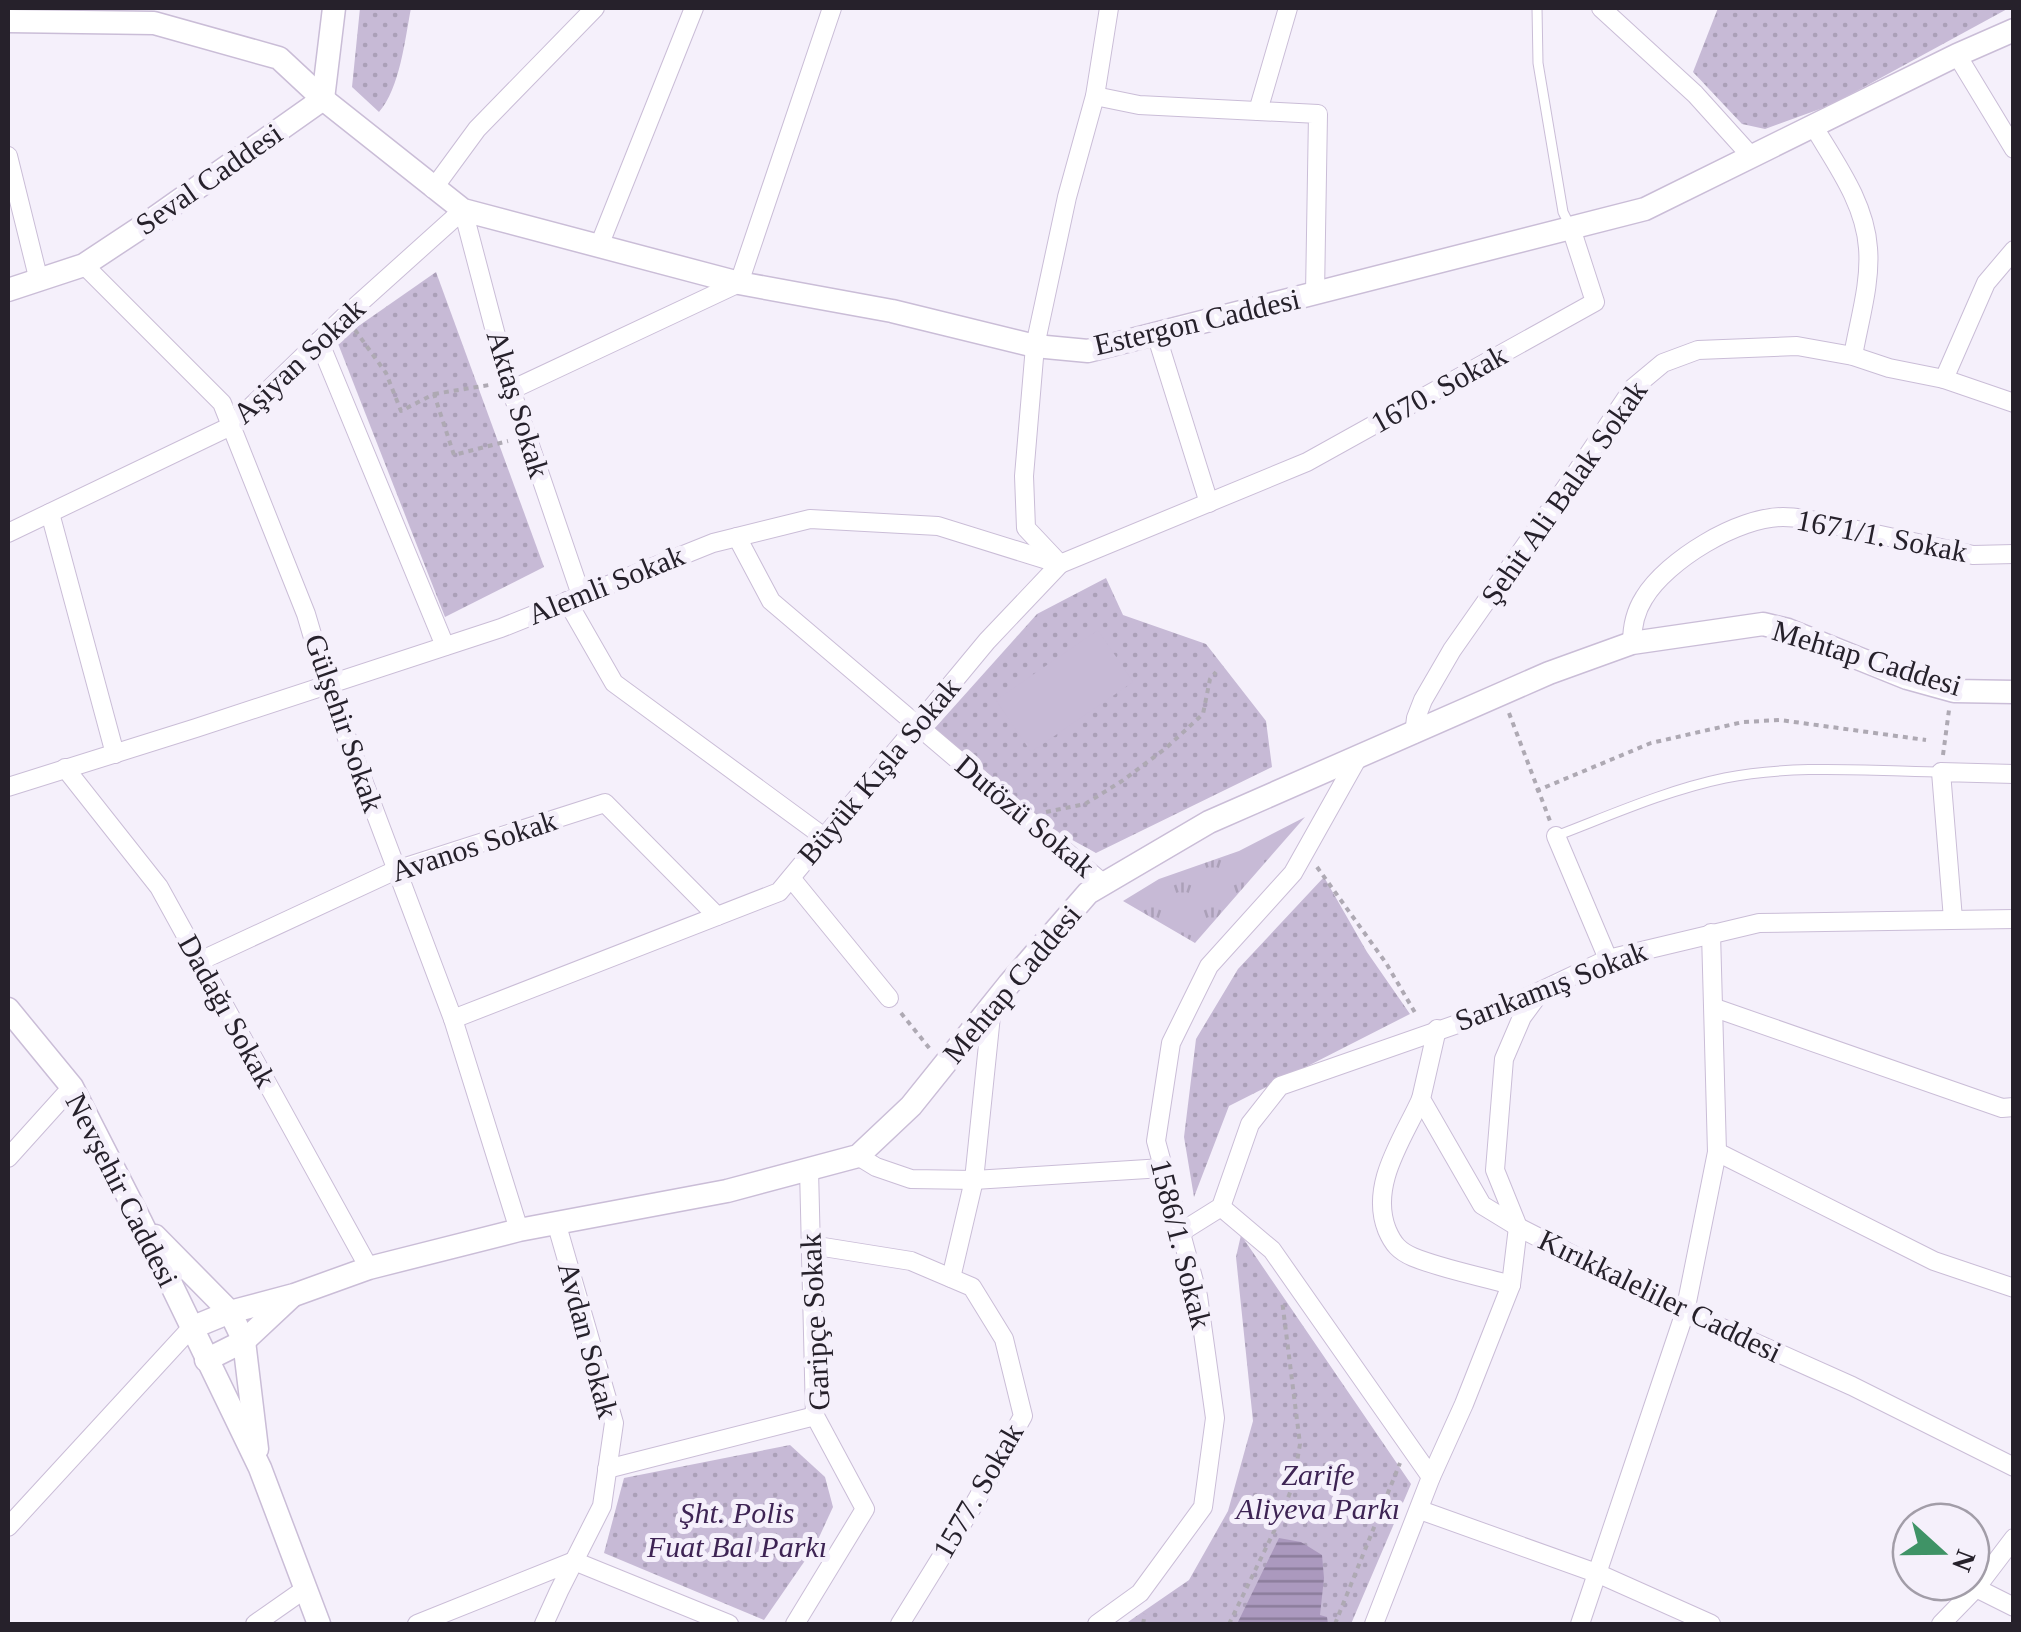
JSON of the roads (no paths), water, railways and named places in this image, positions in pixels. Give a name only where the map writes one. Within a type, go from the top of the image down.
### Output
[{"type":"main road","points":[[323,99],[334,8]]},
{"type":"main road","name":"Estergon Caddesi","points":[[8,21],[154,24],[279,58],[323,99],[463,210],[740,283],[892,312],[1035,346],[1088,351],[1644,209],[1957,54],[2014,30]]},
{"type":"main road","name":"Seval Caddesi","points":[[8,290],[84,265],[323,99]]},
{"type":"main road","name":"Mehtap Caddesi","points":[[192,1328],[369,1268],[519,1230],[728,1190],[858,1156],[912,1106],[1088,893],[1209,822],[1549,673],[1632,643],[1763,624],[1788,630],[1907,678],[1954,691],[2014,692]]},
{"type":"main road","name":"Nevşehir Caddesi","points":[[8,1010],[72,1087],[206,1360]]},
{"type":"main road","points":[[141,1222],[230,1312],[244,1341],[260,1468]]},
{"type":"main road","points":[[294,1294],[244,1341],[206,1360],[260,1468],[319,1624]]},
{"type":"street","points":[[433,188],[477,129],[593,8]]},
{"type":"street","points":[[599,246],[694,8]]},
{"type":"street","points":[[509,386],[740,283],[832,8]]},
{"type":"street","points":[[1109,8],[1094,96],[1067,197],[1035,346],[1024,476],[1026,528],[1060,564],[1209,502],[1156,334]]},
{"type":"street","points":[[1258,111],[1288,8]]},
{"type":"street","points":[[1601,8],[1695,94],[1751,156]]},
{"type":"street","points":[[1957,54],[2014,150]]},
{"type":"street","points":[[1094,96],[1139,105],[1318,114],[1315,294]]},
{"type":"street","points":[[1814,127],[1864,220],[1867,280],[1853,356]]},
{"type":"street","points":[[8,156],[39,281]]},
{"type":"street","name":"Aşiyan Sokak","points":[[8,533],[231,426],[463,210]]},
{"type":"street","name":"Aktaş Sokak","points":[[463,210],[509,386],[574,598],[614,683],[824,837]]},
{"type":"street","name":"1670. Sokak","points":[[1209,502],[1307,462],[1595,302],[1572,228]]},
{"type":"street","points":[[1944,379],[1986,283],[2014,250]]},
{"type":"street","name":"Gülşehir Sokak","points":[[84,265],[222,403],[306,614],[327,685],[453,1019],[519,1230]]},
{"type":"street","points":[[320,341],[445,646]]},
{"type":"street","name":"Şehit Ali Balak Sokak","points":[[1414,734],[1423,700],[1452,650],[1633,388],[1663,363],[1698,350],[1797,346],[1944,379],[2014,403]]},
{"type":"street","points":[[50,513],[115,754]]},
{"type":"street","name":"1671/1. Sokak","points":[[1632,643],[1632,626],[1638,610],[1655,582],[1722,533],[1759,520],[1782,516],[1806,519],[1973,555],[2014,554]]},
{"type":"street","name":"Alemli Sokak","points":[[8,787],[445,646],[713,543],[810,520],[938,526],[1060,564]]},
{"type":"street","name":"Dutözü Sokak","points":[[736,537],[772,601],[1104,884]]},
{"type":"street","name":"Büyük Kışla Sokak","points":[[453,1019],[779,892],[988,640],[1060,564]]},
{"type":"street","name":"1586/1. Sokak","points":[[1097,1624],[1140,1593],[1203,1508],[1215,1418],[1198,1296],[1156,1142],[1171,1042],[1209,966],[1292,873],[1357,759]]},
{"type":"street","name":"Dadağı Sokak","points":[[65,768],[159,887],[369,1268]]},
{"type":"street","points":[[1953,918],[1941,772],[2014,774]]},
{"type":"street","name":"Avanos Sokak","points":[[200,961],[396,870],[605,803],[717,916]]},
{"type":"street","points":[[1556,836],[1608,959]]},
{"type":"street","points":[[790,878],[889,998]]},
{"type":"street","name":"Sarıkamış Sokak","points":[[1221,1207],[1250,1124],[1280,1086],[1509,1006],[1608,959],[1759,923],[2014,919]]},
{"type":"street","points":[[1580,1624],[1685,1312],[1718,1152],[1711,932]]},
{"type":"street","points":[[1374,1624],[1511,1284],[1518,1227],[1495,1170],[1504,1059],[1522,1018],[1542,990]]},
{"type":"street","points":[[951,1278],[974,1180],[992,1005]]},
{"type":"street","points":[[1715,1008],[2002,1108],[2014,1107]]},
{"type":"street","points":[[1432,1031],[1422,1098],[1384,1177],[1382,1218],[1394,1245],[1412,1257],[1511,1284]]},
{"type":"street","points":[[8,1158],[72,1087]]},
{"type":"street","name":"Kırıkkaleliler Caddesi","points":[[1422,1098],[1482,1205],[1685,1312],[1852,1386],[2014,1468]]},
{"type":"street","points":[[1718,1152],[1934,1262],[2014,1288]]},
{"type":"street","points":[[858,1156],[911,1179],[974,1180],[1163,1168]]},
{"type":"street","name":"Garipçe Sokak","points":[[795,1624],[865,1509],[815,1416],[810,1169]]},
{"type":"street","points":[[1181,1232],[1221,1207],[1272,1250],[1431,1478]]},
{"type":"street","name":"Avdan Sokak","points":[[544,1624],[602,1506],[614,1423],[556,1222]]},
{"type":"street","name":"1577. Sokak","points":[[811,1246],[912,1261],[972,1287],[1004,1339],[1023,1416],[900,1624]]},
{"type":"street","points":[[8,1527],[192,1328]]},
{"type":"street","points":[[608,1469],[815,1416]]},
{"type":"street","points":[[1420,1510],[1598,1574],[1711,1624]]},
{"type":"street","points":[[1991,1568],[2014,1538]]},
{"type":"street","points":[[416,1624],[574,1561],[721,1623]]},
{"type":"street","points":[[255,1624],[305,1590]]},
{"type":"street","points":[[1991,1596],[2014,1607]]},
{"type":"street","points":[[1942,1624],[1963,1602]]},
{"type":"lane","points":[[1537,8],[1538,63],[1563,212],[1572,228]]},
{"type":"lane","points":[[1556,836],[1676,791],[1728,777],[1782,770],[1941,772]]},
{"type":"park label","name":"Zarife Aliyeva Parkı","points":[[1318,1492]]},
{"type":"park label","name":"Şht. Polis Fuat Bal Parkı","points":[[737,1530]]}]
